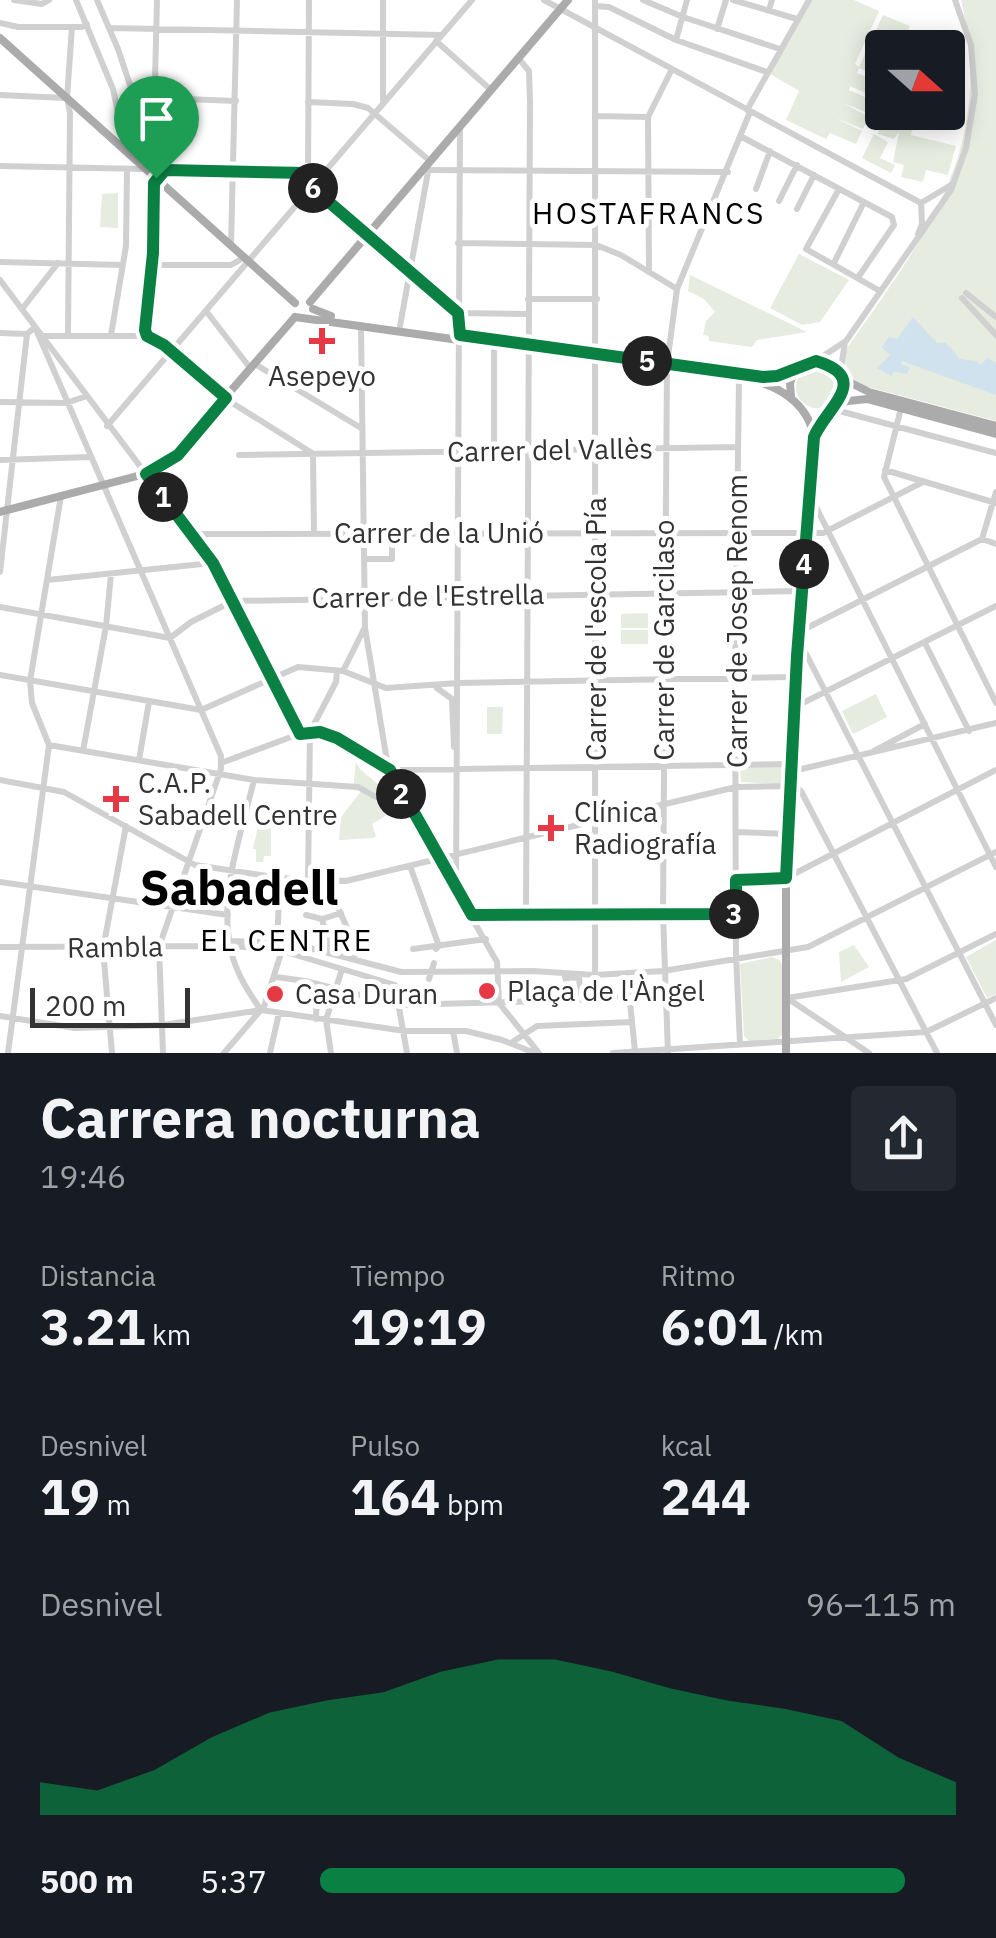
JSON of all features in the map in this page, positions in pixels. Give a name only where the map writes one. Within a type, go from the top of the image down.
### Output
[{"type":"main road","points":[[306,318],[311,306],[367,235],[568,0]]},
{"type":"main road","points":[[1,29],[67,98],[295,303]]},
{"type":"main road","points":[[296,317],[292,311],[295,303],[303,299],[327,315],[494,344],[598,352],[771,385],[791,397],[808,418],[814,437],[788,834],[786,1053]]},
{"type":"main road","points":[[296,317],[527,346]]},
{"type":"main road","points":[[4,511],[146,474],[178,455],[296,317]]},
{"type":"main road","points":[[667,366],[763,377],[816,361],[832,367],[841,378],[861,389],[996,434]]},
{"type":"main road","points":[[791,397],[790,383],[796,370]]},
{"type":"main road","points":[[814,437],[844,392],[841,378]]},
{"type":"main road","points":[[802,409],[833,408],[859,398],[996,426]]},
{"type":"street","points":[[14,0],[42,4],[49,0]]},
{"type":"street","points":[[76,0],[113,89],[126,151]]},
{"type":"street","points":[[97,0],[134,98],[236,102]]},
{"type":"street","points":[[147,336],[144,324],[152,265],[156,178],[153,167],[157,0]]},
{"type":"street","points":[[231,246],[238,0]]},
{"type":"street","points":[[309,0],[307,173],[312,187],[458,313],[528,314]]},
{"type":"street","points":[[382,0],[383,106]]},
{"type":"street","points":[[107,426],[472,0]]},
{"type":"street","points":[[544,0],[922,207],[936,210]]},
{"type":"street","points":[[645,0],[683,17],[780,49]]},
{"type":"street","points":[[676,40],[687,0]]},
{"type":"street","points":[[717,28],[729,0],[797,20]]},
{"type":"street","points":[[769,10],[772,0]]},
{"type":"street","name":"Carrer de Garcilaso","points":[[667,1051],[663,971],[664,448],[667,366],[676,289],[728,172],[749,111],[809,0]]},
{"type":"street","points":[[816,361],[846,341],[946,200],[966,148],[975,94],[970,45],[956,0]]},
{"type":"street","points":[[595,3],[629,15],[676,40],[767,72]]},
{"type":"street","name":"Carrer de l'escola Pía","points":[[595,3],[595,975]]},
{"type":"street","points":[[1,29],[88,24]]},
{"type":"street","points":[[68,335],[67,98],[72,26]]},
{"type":"street","points":[[110,28],[429,34],[440,38],[491,90]]},
{"type":"street","points":[[518,60],[530,71],[526,914]]},
{"type":"street","points":[[648,272],[649,115],[671,70]]},
{"type":"street","points":[[0,95],[67,98]]},
{"type":"street","points":[[308,102],[353,104],[376,113],[430,161]]},
{"type":"street","points":[[596,116],[649,115]]},
{"type":"street","points":[[456,888],[460,127]]},
{"type":"street","points":[[742,137],[890,215],[894,225],[859,276]]},
{"type":"street","points":[[756,189],[770,151]]},
{"type":"street","points":[[779,201],[797,165]]},
{"type":"street","points":[[0,166],[145,168]]},
{"type":"street","points":[[111,335],[123,265],[127,169]]},
{"type":"street","points":[[156,178],[165,170],[324,173]]},
{"type":"street","points":[[400,326],[425,171],[728,172]]},
{"type":"street","points":[[797,209],[814,175]]},
{"type":"street","points":[[916,240],[922,207],[952,184]]},
{"type":"street","points":[[839,188],[806,249],[880,291]]},
{"type":"street","points":[[931,198],[936,210]]},
{"type":"street","points":[[834,263],[864,202]]},
{"type":"street","points":[[458,243],[596,245],[676,289]]},
{"type":"street","points":[[152,265],[232,266],[247,259]]},
{"type":"street","points":[[0,262],[123,265]]},
{"type":"street","points":[[22,309],[58,263]]},
{"type":"street","points":[[0,280],[213,563],[300,734]]},
{"type":"street","points":[[996,318],[964,296],[996,335]]},
{"type":"street","points":[[528,298],[597,299]]},
{"type":"street","points":[[206,311],[253,366],[361,428]]},
{"type":"street","points":[[361,325],[365,628],[390,770],[497,962],[500,1003],[537,1053]]},
{"type":"street","points":[[0,572],[27,334],[35,327]]},
{"type":"street","points":[[35,327],[221,763],[159,946],[163,1053]]},
{"type":"street","points":[[0,333],[27,334]]},
{"type":"street","points":[[41,336],[147,336],[226,398],[313,454],[314,534]]},
{"type":"street","points":[[841,378],[846,341]]},
{"type":"street","points":[[494,344],[494,452]]},
{"type":"street","name":"Carrer de Josep Renom","points":[[739,379],[735,678],[740,1044]]},
{"type":"street","points":[[0,402],[66,403],[86,396]]},
{"type":"street","points":[[902,405],[884,477],[996,703]]},
{"type":"street","points":[[833,408],[996,453]]},
{"type":"street","name":"Carrer del Vallès","points":[[238,455],[738,446]]},
{"type":"street","points":[[0,460],[90,457]]},
{"type":"street","points":[[885,470],[994,502]]},
{"type":"street","name":"Carrer de la Unió","points":[[192,534],[806,533],[828,530],[923,482]]},
{"type":"street","points":[[982,540],[996,492]]},
{"type":"street","points":[[809,493],[993,854],[996,867]]},
{"type":"street","points":[[8,1053],[48,745],[32,704],[30,681],[62,496]]},
{"type":"street","points":[[364,559],[392,559],[392,533]]},
{"type":"street","points":[[996,544],[982,540],[799,636],[996,1025]]},
{"type":"street","points":[[47,580],[213,563]]},
{"type":"street","points":[[83,751],[106,626],[110,574]]},
{"type":"street","name":"Carrer de l'Estrella","points":[[233,600],[802,591]]},
{"type":"street","points":[[0,607],[170,638],[233,600]]},
{"type":"street","points":[[795,707],[996,606]]},
{"type":"street","points":[[308,880],[310,732],[365,628]]},
{"type":"street","points":[[925,642],[968,730]]},
{"type":"street","points":[[0,675],[201,710],[298,667],[340,671],[386,688],[458,683],[797,677]]},
{"type":"street","points":[[458,683],[452,699],[458,768]]},
{"type":"street","points":[[436,687],[452,699]]},
{"type":"street","points":[[138,760],[149,702]]},
{"type":"street","points":[[869,754],[996,723]]},
{"type":"street","points":[[221,763],[310,732],[337,738],[390,770],[736,763],[792,767],[860,758],[926,724]]},
{"type":"street","points":[[48,745],[254,780],[358,786],[376,797],[397,787]]},
{"type":"street","points":[[736,880],[786,878],[996,770]]},
{"type":"street","points":[[0,780],[64,792],[188,862],[233,873],[326,881],[346,881],[736,787],[792,785],[801,791],[936,1053]]},
{"type":"street","points":[[254,780],[233,873],[229,944],[244,985],[262,1010]]},
{"type":"street","points":[[112,1053],[103,949],[126,826]]},
{"type":"street","points":[[736,832],[788,834]]},
{"type":"street","points":[[284,945],[430,976],[663,971],[808,947],[993,854]]},
{"type":"street","points":[[410,866],[438,948]]},
{"type":"street","points":[[224,1053],[262,1010],[276,978],[284,945],[280,878]]},
{"type":"street","points":[[326,881],[341,912],[355,960]]},
{"type":"street","points":[[0,882],[228,915]]},
{"type":"street","points":[[306,915],[322,918],[341,912]]},
{"type":"street","points":[[472,915],[736,914]]},
{"type":"street","points":[[322,918],[328,943],[326,952]]},
{"type":"street","points":[[787,998],[900,981],[996,934]]},
{"type":"street","points":[[413,949],[486,939]]},
{"type":"street","points":[[284,945],[395,985]]},
{"type":"street","name":"Rambla","points":[[0,948],[284,945]]},
{"type":"street","points":[[430,976],[434,962]]},
{"type":"street","points":[[332,1053],[326,1020],[342,969]]},
{"type":"street","points":[[395,985],[410,972]]},
{"type":"street","points":[[628,973],[635,1051]]},
{"type":"street","points":[[276,978],[299,979],[400,1005],[629,995]]},
{"type":"street","points":[[395,985],[407,1053]]},
{"type":"street","points":[[316,1019],[317,986]]},
{"type":"street","points":[[429,990],[430,1005]]},
{"type":"street","points":[[787,998],[869,1053]]},
{"type":"street","points":[[613,1053],[926,1032],[996,998]]},
{"type":"street","points":[[0,1016],[75,1028],[163,1025],[262,1010],[405,1031],[479,1033],[537,1053]]},
{"type":"street","points":[[270,1053],[279,1013]]},
{"type":"street","points":[[512,1044],[544,1025],[632,1022]]},
{"type":"street","points":[[453,1032],[456,1053]]},
{"type":"street","points":[[854,1043],[854,1053]]},
{"type":"shaded area","points":[[809,0],[854,0],[879,11],[870,30],[865,30],[865,42],[855,64],[859,67],[865,54],[865,71],[859,68],[857,73],[865,77],[865,93],[850,86],[849,90],[865,97],[865,112],[843,103],[865,115],[865,125],[863,129],[836,118],[862,131],[856,144],[830,133],[826,139],[786,120],[799,91],[767,72]]},
{"type":"shaded area","points":[[961,0],[996,0],[996,421],[857,384],[841,365],[847,348],[903,267],[947,187],[965,130],[969,53]]},
{"type":"shaded area","points":[[883,15],[910,26],[908,30],[876,30]]},
{"type":"shaded area","points":[[879,130],[912,130],[911,135],[956,146],[948,175],[926,170],[923,182],[901,177],[904,165],[893,162],[899,132],[894,139],[878,134]]},
{"type":"shaded area","points":[[874,134],[888,142],[880,158],[895,165],[891,173],[862,158]]},
{"type":"shaded area","points":[[118,193],[118,228],[100,227],[102,194]]},
{"type":"shaded area","points":[[799,254],[849,280],[820,322],[802,325],[770,308]]},
{"type":"shaded area","points":[[690,275],[807,332],[757,340],[752,347],[709,341],[709,336],[703,335],[706,321],[715,312],[704,299],[688,291]]},
{"type":"shaded area","points":[[817,366],[832,372],[838,387],[832,402],[817,408],[802,402],[796,387],[802,372]]},
{"type":"shaded area","points":[[648,613],[648,628],[621,628],[621,614]]},
{"type":"shaded area","points":[[621,630],[648,630],[648,644],[621,644]]},
{"type":"shaded area","points":[[876,694],[887,717],[853,734],[842,711]]},
{"type":"shaded area","points":[[487,707],[503,707],[502,734],[487,734]]},
{"type":"shaded area","points":[[356,762],[380,786],[391,791],[381,797],[390,813],[372,824],[376,836],[373,838],[339,840],[341,817],[361,791],[353,790]]},
{"type":"shaded area","points":[[781,766],[785,772],[780,784],[741,782],[740,770],[744,767]]},
{"type":"shaded area","points":[[258,826],[271,828],[271,856],[264,856],[263,862],[256,862],[253,849]]},
{"type":"shaded area","points":[[996,940],[996,994],[987,998],[966,957]]},
{"type":"shaded area","points":[[854,945],[869,967],[841,982],[839,952]]},
{"type":"shaded area","points":[[772,957],[782,965],[782,1035],[777,1039],[749,1041],[744,1036],[740,964]]},
{"type":"water","points":[[913,317],[937,343],[945,342],[960,359],[980,365],[988,358],[996,363],[996,395],[902,361],[910,368],[907,374],[893,372],[892,376],[877,368],[890,355],[882,347],[889,337],[897,339]]},
{"type":"place","name":"Asepeyo","points":[[322,341]]},
{"type":"place","name":"C.A.P. Sabadell Centre","points":[[116,799]]},
{"type":"place","name":"Clínica Radiografía","points":[[551,828]]},
{"type":"place","name":"Plaça de l'Àngel","points":[[487,991]]},
{"type":"place","name":"Casa Duran","points":[[275,994]]},
{"type":"district","name":"HOSTAFRANCS","points":[[649,214]]},
{"type":"district","name":"Sabadell","points":[[239,888]]},
{"type":"district","name":"EL CENTRE","points":[[287,941]]},
{"type":"route","points":[[165,170],[307,173],[312,187],[458,313],[460,335],[763,377],[777,376],[816,361],[837,371],[844,392],[823,417],[813,442],[786,878],[736,880],[736,914],[472,915],[390,770],[337,738],[320,732],[300,734],[213,563],[146,474],[178,455],[226,398],[164,345],[147,336],[145,330],[156,178],[165,170]]}]
